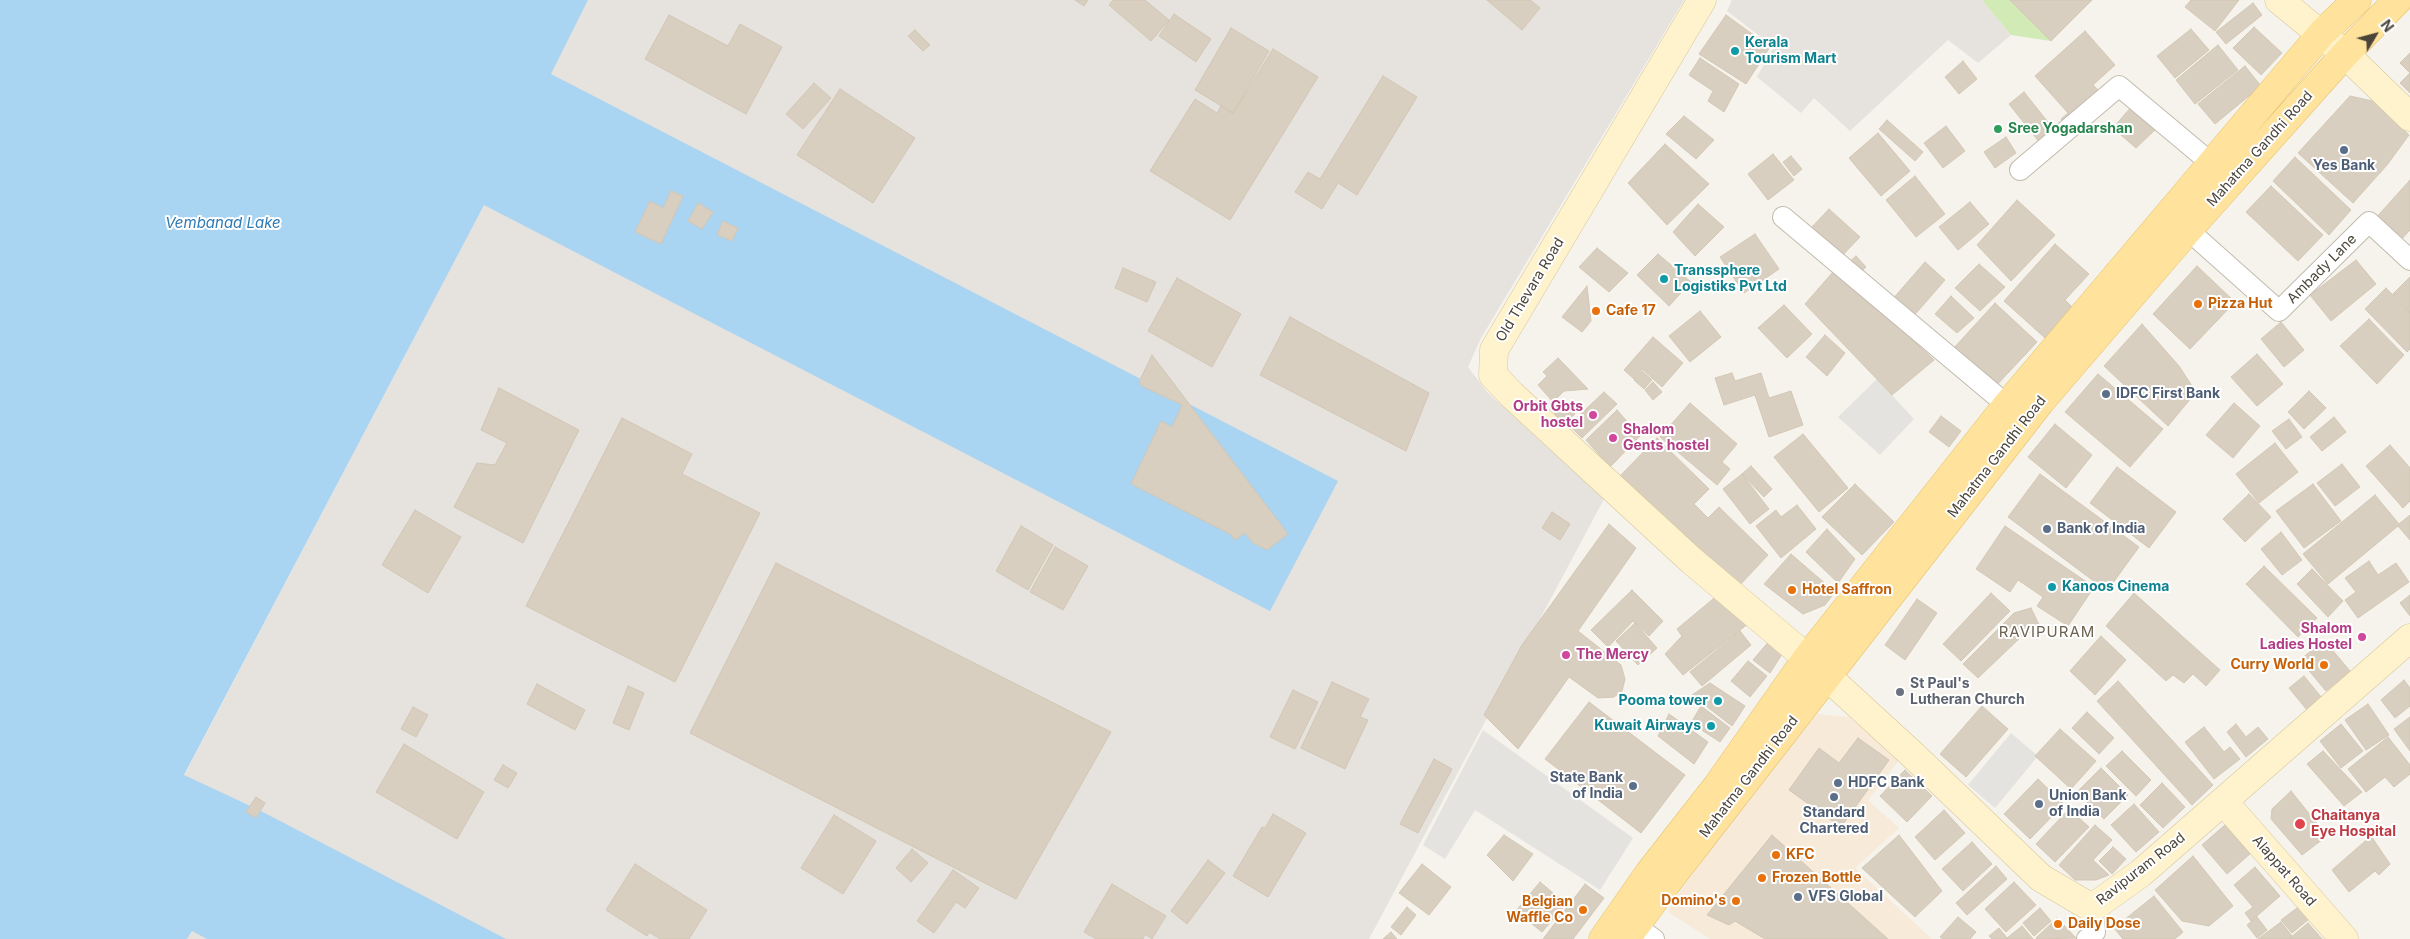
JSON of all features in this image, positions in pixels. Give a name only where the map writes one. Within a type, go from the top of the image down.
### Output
[{"type":"main road","name":"Mahatma Gandhi Road","points":[[1603,939],[1649,873],[1717,786],[1807,658],[2007,405],[2322,34],[2357,0]]},
{"type":"main road","name":"Mahatma Gandhi Road","points":[[1638,935],[1827,677],[2041,401],[2188,230],[2345,54],[2398,0]]},
{"type":"street","name":"Old Thevara Road","points":[[1702,0],[1494,350],[1493,375],[1512,395],[1692,561],[1827,677]]},
{"type":"street","points":[[2279,0],[2345,54],[2410,117]]},
{"type":"street","points":[[2020,170],[2118,86],[2211,163]]},
{"type":"street","points":[[1783,217],[2007,405]]},
{"type":"street","name":"Ambady Lane","points":[[2188,230],[2279,311],[2369,222],[2410,260]]},
{"type":"street","name":"Ravipuram Road","points":[[1827,677],[1968,807],[2041,878],[2092,908],[2141,873],[2410,638]]},
{"type":"street","name":"Alappat Road","points":[[2224,802],[2344,939]]},
{"type":"street","points":[[2087,939],[2096,932],[2092,908]]},
{"type":"shaded area","points":[[588,0],[1684,0],[1481,338],[1468,367],[1487,392],[1604,499],[1369,939],[187,939],[259,810],[184,776],[484,204],[591,96],[551,74]]},
{"type":"shaded area","points":[[1732,0],[1982,0],[2011,35],[1978,63],[1948,40],[1850,131],[1814,98],[1801,113],[1757,77],[1774,47],[1727,11]]},
{"type":"shaded area","points":[[1877,379],[1914,419],[1880,455],[1838,417]]},
{"type":"shaded area","points":[[1817,714],[1849,717],[1899,760],[1868,800],[1899,828],[1855,868],[1932,939],[1710,939],[1668,912],[1678,894],[1759,784]]},
{"type":"shaded area","points":[[1483,730],[1633,838],[1600,890],[1475,810],[1445,859],[1423,845]]},
{"type":"shaded area","points":[[2011,733],[2038,756],[1995,808],[1968,785]]},
{"type":"green space","points":[[1982,0],[2010,0],[2051,41],[2011,35]]},
{"type":"water","name":"Vembanad Lake","points":[[0,0],[588,0],[551,74],[1338,481],[1270,611],[484,205],[184,775],[259,810],[506,939],[207,939],[192,931],[187,939],[0,939]]},
{"type":"building","points":[[1075,0],[1088,0],[1084,6]]},
{"type":"building","points":[[1113,0],[1145,0],[1169,20],[1151,41],[1109,5]]},
{"type":"building","points":[[1487,0],[1530,0],[1540,8],[1522,30]]},
{"type":"building","points":[[2010,0],[2092,0],[2051,41]]},
{"type":"building","points":[[2191,0],[2239,0],[2215,31],[2185,7]]},
{"type":"building","points":[[2253,3],[2262,15],[2226,44],[2216,32]]},
{"type":"building","points":[[1174,14],[1211,39],[1196,62],[1159,36]]},
{"type":"building","points":[[669,15],[728,46],[740,24],[782,47],[746,114],[645,59]]},
{"type":"building","name":"Kerala Tourism Mart","points":[[1726,15],[1770,47],[1746,84],[1699,54]]},
{"type":"building","points":[[2254,27],[2282,53],[2261,75],[2233,48]]},
{"type":"building","points":[[1231,28],[1269,51],[1233,113],[1195,90]]},
{"type":"building","points":[[2191,29],[2209,50],[2175,78],[2157,56]]},
{"type":"building","points":[[915,30],[930,45],[923,51],[908,36]]},
{"type":"building","points":[[2085,31],[2115,65],[2093,85],[2103,95],[2068,127],[2061,119],[2068,113],[2035,76]]},
{"type":"building","points":[[2218,45],[2238,70],[2195,104],[2176,80]]},
{"type":"building","points":[[1273,49],[1318,77],[1230,220],[1150,171],[1195,99],[1217,113],[1221,106],[1233,114]]},
{"type":"building","points":[[2410,53],[2410,73],[2400,63]]},
{"type":"building","points":[[1700,58],[1739,84],[1724,112],[1708,101],[1713,91],[1689,75]]},
{"type":"building","points":[[1963,61],[1977,79],[1959,94],[1945,77]]},
{"type":"building","points":[[2245,66],[2261,86],[2215,124],[2198,104]]},
{"type":"building","points":[[2410,73],[2410,93],[2400,83]]},
{"type":"building","points":[[1383,76],[1417,97],[1357,195],[1338,183],[1322,209],[1295,192],[1308,172],[1320,179]]},
{"type":"building","points":[[814,83],[831,98],[803,129],[786,114]]},
{"type":"building","points":[[840,89],[915,138],[873,203],[797,155]]},
{"type":"building","points":[[2024,92],[2055,131],[2040,143],[2009,104]]},
{"type":"building","points":[[2350,96],[2377,102],[2409,135],[2387,165],[2353,203],[2298,153]]},
{"type":"building","points":[[2132,106],[2157,128],[2136,148],[2113,128]]},
{"type":"building","points":[[1684,116],[1714,140],[1696,159],[1666,134]]},
{"type":"building","points":[[1887,120],[1923,152],[1915,161],[1879,129]]},
{"type":"building","points":[[1946,126],[1965,151],[1943,168],[1924,143]]},
{"type":"building","points":[[1878,133],[1910,171],[1881,196],[1849,158]]},
{"type":"building","points":[[2006,137],[2016,153],[1995,168],[1984,152]]},
{"type":"building","points":[[1665,144],[1709,184],[1667,225],[1628,183]]},
{"type":"building","points":[[1773,154],[1794,180],[1768,200],[1748,174]]},
{"type":"building","points":[[1791,156],[1802,169],[1794,176],[1783,162]]},
{"type":"building","points":[[2295,157],[2351,210],[2329,235],[2273,181]]},
{"type":"building","points":[[1915,176],[1945,214],[1916,237],[1886,200]]},
{"type":"building","points":[[2410,180],[2410,230],[2399,242],[2374,220]]},
{"type":"building","points":[[2271,186],[2323,235],[2298,261],[2246,212]]},
{"type":"building","points":[[671,191],[683,196],[661,244],[635,232],[650,201],[663,208]]},
{"type":"building","points":[[2017,200],[2055,235],[2011,281],[1977,245]]},
{"type":"building","points":[[1970,202],[1989,224],[1958,250],[1939,227]]},
{"type":"building","points":[[698,203],[713,212],[702,229],[688,221]]},
{"type":"building","points":[[1698,204],[1724,227],[1695,256],[1673,232]]},
{"type":"building","points":[[1829,209],[1860,237],[1839,259],[1809,230]]},
{"type":"building","points":[[723,221],[738,228],[732,241],[717,235]]},
{"type":"building","points":[[1755,234],[1779,269],[1744,293],[1720,257]]},
{"type":"building","points":[[2055,244],[2089,274],[2065,300],[2072,307],[2045,338],[2004,301]]},
{"type":"building","points":[[1597,248],[1628,273],[1609,292],[1579,267]]},
{"type":"building","name":"Transsphere Logistiks Pvt Ltd","points":[[1658,254],[1691,282],[1669,306],[1637,275]]},
{"type":"building","points":[[1856,256],[1866,267],[1857,275],[1847,264]]},
{"type":"building","points":[[2356,260],[2376,284],[2331,321],[2310,295]]},
{"type":"building","points":[[1925,262],[1945,280],[1911,319],[1891,301]]},
{"type":"building","points":[[1979,264],[2005,287],[1980,311],[1955,288]]},
{"type":"building","points":[[2197,266],[2235,302],[2190,349],[2153,314]]},
{"type":"building","points":[[1123,268],[1156,282],[1147,302],[1115,288]]},
{"type":"building","points":[[1833,272],[1849,279],[1934,360],[1892,395],[1805,304]]},
{"type":"building","points":[[2410,277],[2410,312],[2393,294]]},
{"type":"building","points":[[1177,278],[1241,314],[1212,367],[1148,331]]},
{"type":"building","points":[[1587,286],[1591,321],[1582,332],[1562,317]]},
{"type":"building","points":[[2386,288],[2410,313],[2410,349],[2407,352],[2365,309]]},
{"type":"building","points":[[1951,296],[1974,318],[1957,333],[1935,314]]},
{"type":"building","points":[[1995,303],[2037,342],[1994,388],[1952,350]]},
{"type":"building","points":[[1784,305],[1812,334],[1787,358],[1758,328]]},
{"type":"building","points":[[1700,311],[1721,337],[1690,362],[1669,336]]},
{"type":"building","points":[[1290,317],[1429,393],[1406,451],[1260,375]]},
{"type":"building","points":[[2369,319],[2404,355],[2377,384],[2340,346]]},
{"type":"building","points":[[2281,322],[2304,350],[2284,367],[2261,339]]},
{"type":"building","points":[[2142,324],[2179,366],[2196,392],[2168,426],[2104,366]]},
{"type":"building","points":[[1825,335],[1845,353],[1827,376],[1806,357]]},
{"type":"building","points":[[1653,337],[1683,363],[1662,387],[1642,369],[1634,379],[1624,370]]},
{"type":"building","points":[[2257,354],[2283,384],[2257,406],[2231,377]]},
{"type":"building","points":[[1152,355],[1288,534],[1267,550],[1253,543],[1245,533],[1235,540],[1230,534],[1131,484],[1161,421],[1172,427],[1182,405],[1142,386],[1139,382]]},
{"type":"building","points":[[1558,358],[1588,389],[1564,391],[1553,402],[1538,385],[1547,376],[1543,372]]},
{"type":"building","points":[[1642,371],[1652,380],[1644,389],[1634,380]]},
{"type":"building","points":[[1732,373],[1735,381],[1761,373],[1769,398],[1791,391],[1803,425],[1769,437],[1755,395],[1724,405],[1715,378]]},
{"type":"building","points":[[2098,374],[2163,429],[2130,467],[2065,412]]},
{"type":"building","points":[[1653,382],[1662,392],[1653,400],[1645,390]]},
{"type":"building","points":[[499,388],[579,430],[523,543],[454,507],[477,463],[495,465],[507,443],[481,430]]},
{"type":"building","points":[[2309,391],[2326,408],[2304,429],[2288,412]]},
{"type":"building","name":"Orbit Gbts hostel","points":[[1604,392],[1617,404],[1582,438],[1569,425]]},
{"type":"building","points":[[1563,401],[1575,414],[1563,424],[1552,410]]},
{"type":"building","points":[[1690,403],[1737,444],[1722,462],[1730,469],[1717,485],[1660,437]]},
{"type":"building","points":[[2234,403],[2260,426],[2233,458],[2206,435]]},
{"type":"building","name":"Shalom Gents hostel","points":[[1617,410],[1640,436],[1610,467],[1586,440]]},
{"type":"building","points":[[1941,416],[1961,431],[1949,447],[1929,432]]},
{"type":"building","points":[[2334,417],[2346,432],[2322,451],[2310,437]]},
{"type":"building","points":[[622,418],[692,454],[682,474],[760,513],[675,682],[526,606]]},
{"type":"building","points":[[2289,419],[2302,437],[2286,449],[2272,431]]},
{"type":"building","points":[[2055,424],[2092,455],[2066,488],[2028,457]]},
{"type":"building","points":[[1803,434],[1848,488],[1819,512],[1774,457]]},
{"type":"building","points":[[1657,438],[1709,489],[1694,504],[1708,518],[1719,507],[1768,555],[1739,586],[1691,540],[1685,546],[1620,476]]},
{"type":"building","points":[[2275,443],[2298,472],[2259,503],[2236,474]]},
{"type":"building","points":[[2390,445],[2410,468],[2410,501],[2403,508],[2366,466]]},
{"type":"building","points":[[2342,464],[2360,487],[2335,506],[2317,483]]},
{"type":"building","points":[[1751,466],[1772,489],[1764,497],[1742,474]]},
{"type":"building","points":[[2117,467],[2176,512],[2149,548],[2090,503]]},
{"type":"building","points":[[1742,474],[1769,509],[1750,524],[1723,489]]},
{"type":"building","points":[[2040,474],[2139,547],[2107,591],[2008,517]]},
{"type":"building","points":[[1855,484],[1894,522],[1862,555],[1822,517]]},
{"type":"building","points":[[2313,484],[2341,521],[2304,548],[2276,511]]},
{"type":"building","points":[[2249,494],[2271,517],[2245,542],[2223,519]]},
{"type":"building","points":[[2375,495],[2399,524],[2410,515],[2410,540],[2398,526],[2328,584],[2303,554]]},
{"type":"building","points":[[1797,505],[1816,529],[1781,558],[1756,526],[1776,510],[1781,517]]},
{"type":"building","points":[[415,510],[461,537],[428,593],[382,565]]},
{"type":"building","points":[[1552,512],[1570,524],[1560,540],[1542,528]]},
{"type":"building","name":"The Mercy","points":[[1609,524],[1636,548],[1578,631],[1621,665],[1625,679],[1622,691],[1614,697],[1598,698],[1569,677],[1518,749],[1484,715],[1522,645]]},
{"type":"building","points":[[1021,526],[1053,545],[1028,590],[996,571]]},
{"type":"building","points":[[2005,526],[2094,587],[2068,626],[2037,606],[2043,597],[2018,580],[2010,592],[1976,569]]},
{"type":"building","points":[[1827,529],[1855,559],[1838,583],[1806,552]]},
{"type":"building","points":[[2281,532],[2302,560],[2282,575],[2261,549]]},
{"type":"building","points":[[1055,547],[1088,566],[1063,610],[1030,592]]},
{"type":"building","points":[[1791,554],[1835,592],[1825,605],[1803,614],[1764,584]]},
{"type":"building","points":[[2369,561],[2378,575],[2396,563],[2409,582],[2358,618],[2345,600],[2356,592],[2345,578]]},
{"type":"building","points":[[776,563],[1111,732],[1016,899],[690,733]]},
{"type":"building","points":[[2264,566],[2317,618],[2298,637],[2246,584]]},
{"type":"building","points":[[2312,569],[2343,601],[2328,617],[2297,584]]},
{"type":"building","points":[[1632,590],[1663,621],[1649,636],[1633,621],[1608,647],[1591,630]]},
{"type":"building","points":[[1991,593],[2010,611],[1961,661],[1943,644]]},
{"type":"building","points":[[2134,593],[2220,670],[2206,686],[2193,674],[2184,683],[2173,675],[2166,681],[2106,626]]},
{"type":"building","points":[[1719,594],[1749,623],[1683,675],[1665,654],[1682,636],[1677,629]]},
{"type":"building","points":[[2410,595],[2410,616],[2400,603]]},
{"type":"building","points":[[1917,599],[1937,613],[1905,660],[1885,645]]},
{"type":"building","points":[[2031,608],[2041,629],[2023,635],[1978,678],[1963,664],[2014,613]]},
{"type":"building","points":[[1635,623],[1657,648],[1638,665],[1616,641]]},
{"type":"building","points":[[1740,631],[1751,645],[1702,686],[1690,672]]},
{"type":"building","points":[[2101,636],[2126,660],[2095,695],[2070,671]]},
{"type":"building","points":[[1770,640],[1784,651],[1770,673],[1753,660]]},
{"type":"building","points":[[2324,640],[2350,671],[2326,691],[2300,660]]},
{"type":"building","points":[[1748,661],[1767,676],[1750,697],[1731,681]]},
{"type":"building","points":[[2304,676],[2322,698],[2307,710],[2289,688]]},
{"type":"building","points":[[2404,680],[2410,688],[2410,706],[2395,718],[2381,700]]},
{"type":"building","points":[[2118,681],[2213,785],[2192,805],[2097,701]]},
{"type":"building","points":[[1332,682],[1369,699],[1360,717],[1368,720],[1345,769],[1301,748]]},
{"type":"building","name":"Pooma tower","points":[[1710,683],[1745,706],[1732,726],[1692,695]]},
{"type":"building","points":[[537,684],[585,710],[575,730],[527,704]]},
{"type":"building","points":[[628,686],[644,693],[629,730],[613,723]]},
{"type":"building","points":[[1293,690],[1318,702],[1295,749],[1270,737]]},
{"type":"building","points":[[1589,702],[1685,775],[1641,833],[1545,759]]},
{"type":"building","points":[[2368,704],[2389,735],[2366,750],[2345,720]]},
{"type":"building","name":"Kuwait Airways","points":[[1701,706],[1730,728],[1720,742],[1691,723]]},
{"type":"building","points":[[1982,706],[2008,729],[1966,777],[1940,754]]},
{"type":"building","points":[[413,707],[428,715],[416,737],[401,729]]},
{"type":"building","points":[[2087,712],[2114,738],[2099,754],[2072,728]]},
{"type":"building","points":[[1669,714],[1708,742],[1694,764],[1658,736]]},
{"type":"building","points":[[2410,717],[2410,751],[2394,729]]},
{"type":"building","points":[[2236,724],[2246,737],[2258,727],[2268,739],[2246,757],[2227,732]]},
{"type":"building","points":[[2341,724],[2363,751],[2341,768],[2320,741]]},
{"type":"building","points":[[2204,727],[2224,752],[2230,747],[2240,759],[2214,779],[2185,742]]},
{"type":"building","points":[[2060,729],[2096,761],[2071,789],[2035,756]]},
{"type":"building","points":[[2388,737],[2410,765],[2410,774],[2394,787],[2385,777],[2366,792],[2348,769]]},
{"type":"building","points":[[1858,738],[1889,760],[1841,827],[1789,790],[1819,748],[1839,763]]},
{"type":"building","points":[[404,744],[484,792],[457,839],[376,792]]},
{"type":"building","points":[[2122,751],[2151,780],[2136,796],[2106,766]]},
{"type":"building","points":[[2323,751],[2362,792],[2344,806],[2307,764]]},
{"type":"building","points":[[1434,759],[1452,769],[1418,833],[1400,824]]},
{"type":"building","points":[[503,765],[517,773],[508,788],[494,780]]},
{"type":"building","points":[[2101,768],[2128,795],[2104,819],[2077,792]]},
{"type":"building","points":[[1905,770],[1932,796],[1907,822],[1880,796]]},
{"type":"building","points":[[2038,779],[2064,804],[2030,839],[2004,814]]},
{"type":"building","points":[[2162,783],[2185,807],[2163,828],[2140,805]]},
{"type":"building","points":[[2291,791],[2327,836],[2302,855],[2271,819],[2272,809]]},
{"type":"building","points":[[256,797],[265,803],[256,818],[246,812]]},
{"type":"building","points":[[2134,804],[2159,832],[2136,852],[2111,825]]},
{"type":"building","points":[[2069,809],[2089,827],[2055,862],[2036,844]]},
{"type":"building","points":[[1944,810],[1965,833],[1935,860],[1915,837]]},
{"type":"building","points":[[1273,814],[1306,833],[1268,897],[1233,876],[1262,827],[1265,828]]},
{"type":"building","points":[[834,815],[876,841],[843,894],[801,868]]},
{"type":"building","points":[[2226,824],[2251,853],[2227,874],[2202,845]]},
{"type":"building","points":[[2095,825],[2112,840],[2093,860],[2109,875],[2096,880],[2075,880],[2059,865]]},
{"type":"building","points":[[1504,835],[1533,854],[1513,881],[1487,855]]},
{"type":"building","points":[[1772,835],[1888,939],[1765,939],[1735,921],[1729,925],[1707,915]]},
{"type":"building","points":[[1899,835],[1942,891],[1915,917],[1862,868]]},
{"type":"building","points":[[2371,836],[2390,864],[2379,875],[2375,871],[2349,892],[2332,870]]},
{"type":"building","points":[[1972,842],[1992,864],[1963,891],[1942,869]]},
{"type":"building","points":[[2113,847],[2126,859],[2112,874],[2099,861]]},
{"type":"building","points":[[912,849],[928,863],[911,882],[896,868]]},
{"type":"building","points":[[2193,856],[2233,906],[2209,926],[2182,921],[2155,890]]},
{"type":"building","points":[[1208,860],[1225,873],[1187,924],[1171,911]]},
{"type":"building","points":[[635,864],[707,910],[689,939],[660,939],[649,932],[647,936],[606,910]]},
{"type":"building","points":[[1422,864],[1451,887],[1429,915],[1399,893]]},
{"type":"building","points":[[1996,866],[2007,879],[1967,915],[1956,903]]},
{"type":"building","points":[[2255,867],[2280,896],[2251,921],[2245,913],[2253,907],[2234,885]]},
{"type":"building","points":[[953,870],[979,888],[965,908],[956,902],[934,933],[917,921]]},
{"type":"building","points":[[1540,882],[1566,904],[1542,932],[1516,911]]},
{"type":"building","points":[[2014,882],[2036,905],[2006,932],[1985,909]]},
{"type":"building","points":[[1112,884],[1166,916],[1152,939],[1145,934],[1143,939],[1096,939],[1084,932]]},
{"type":"building","points":[[1585,884],[1604,898],[1573,939],[1543,939]]},
{"type":"building","points":[[2154,896],[2183,932],[2175,939],[2123,939],[2114,928]]},
{"type":"building","points":[[2305,902],[2315,914],[2292,933],[2281,920]]},
{"type":"building","points":[[1407,907],[1416,915],[1401,935],[1391,927]]},
{"type":"building","points":[[2040,908],[2051,921],[2034,936],[2023,923]]},
{"type":"building","points":[[1958,917],[1976,932],[1970,939],[1943,939],[1940,937]]},
{"type":"building","points":[[2257,917],[2267,930],[2257,938],[2247,925]]},
{"type":"building","points":[[2057,918],[2076,938],[2036,938]]},
{"type":"building","points":[[2281,922],[2292,936],[2289,939],[2258,939]]},
{"type":"building","points":[[2308,923],[2322,939],[2289,939]]},
{"type":"building","points":[[2022,926],[2033,939],[1992,939],[1989,936],[1999,928],[2007,938]]},
{"type":"building","points":[[1391,932],[1397,939],[1383,939]]},
{"type":"place","name":"Kerala Tourism Mart","points":[[1735,51]]},
{"type":"place","name":"Sree Yogadarshan","points":[[1998,129]]},
{"type":"place","name":"Yes Bank","points":[[2344,150]]},
{"type":"place","name":"Transsphere Logistiks Pvt Ltd","points":[[1664,279]]},
{"type":"place","name":"Pizza Hut","points":[[2198,304]]},
{"type":"place","name":"Cafe 17","points":[[1596,311]]},
{"type":"place","name":"IDFC First Bank","points":[[2106,394]]},
{"type":"place","name":"Orbit Gbts hostel","points":[[1593,415]]},
{"type":"place","name":"Shalom Gents hostel","points":[[1613,438]]},
{"type":"place","name":"Bank of India","points":[[2047,529]]},
{"type":"place","name":"Kanoos Cinema","points":[[2052,587]]},
{"type":"place","name":"Hotel Saffron","points":[[1792,590]]},
{"type":"place","name":"Shalom Ladies Hostel","points":[[2362,637]]},
{"type":"place","name":"The Mercy","points":[[1566,655]]},
{"type":"place","name":"Curry World","points":[[2324,665]]},
{"type":"place","name":"St Paul's Lutheran Church","points":[[1900,692]]},
{"type":"place","name":"Pooma tower","points":[[1718,701]]},
{"type":"place","name":"Kuwait Airways","points":[[1711,726]]},
{"type":"place","name":"HDFC Bank","points":[[1838,783]]},
{"type":"place","name":"State Bank of India","points":[[1633,786]]},
{"type":"place","name":"Standard Chartered","points":[[1834,797]]},
{"type":"place","name":"Union Bank of India","points":[[2039,804]]},
{"type":"place","name":"Chaitanya Eye Hospital","points":[[2300,824]]},
{"type":"place","name":"KFC","points":[[1776,855]]},
{"type":"place","name":"Frozen Bottle","points":[[1762,878]]},
{"type":"place","name":"VFS Global","points":[[1798,897]]},
{"type":"place","name":"Domino's","points":[[1736,901]]},
{"type":"place","name":"Belgian Waffle Co","points":[[1583,910]]},
{"type":"place","name":"Daily Dose","points":[[2058,924]]},
{"type":"district","name":"RAVIPURAM","points":[[2047,632]]}]
